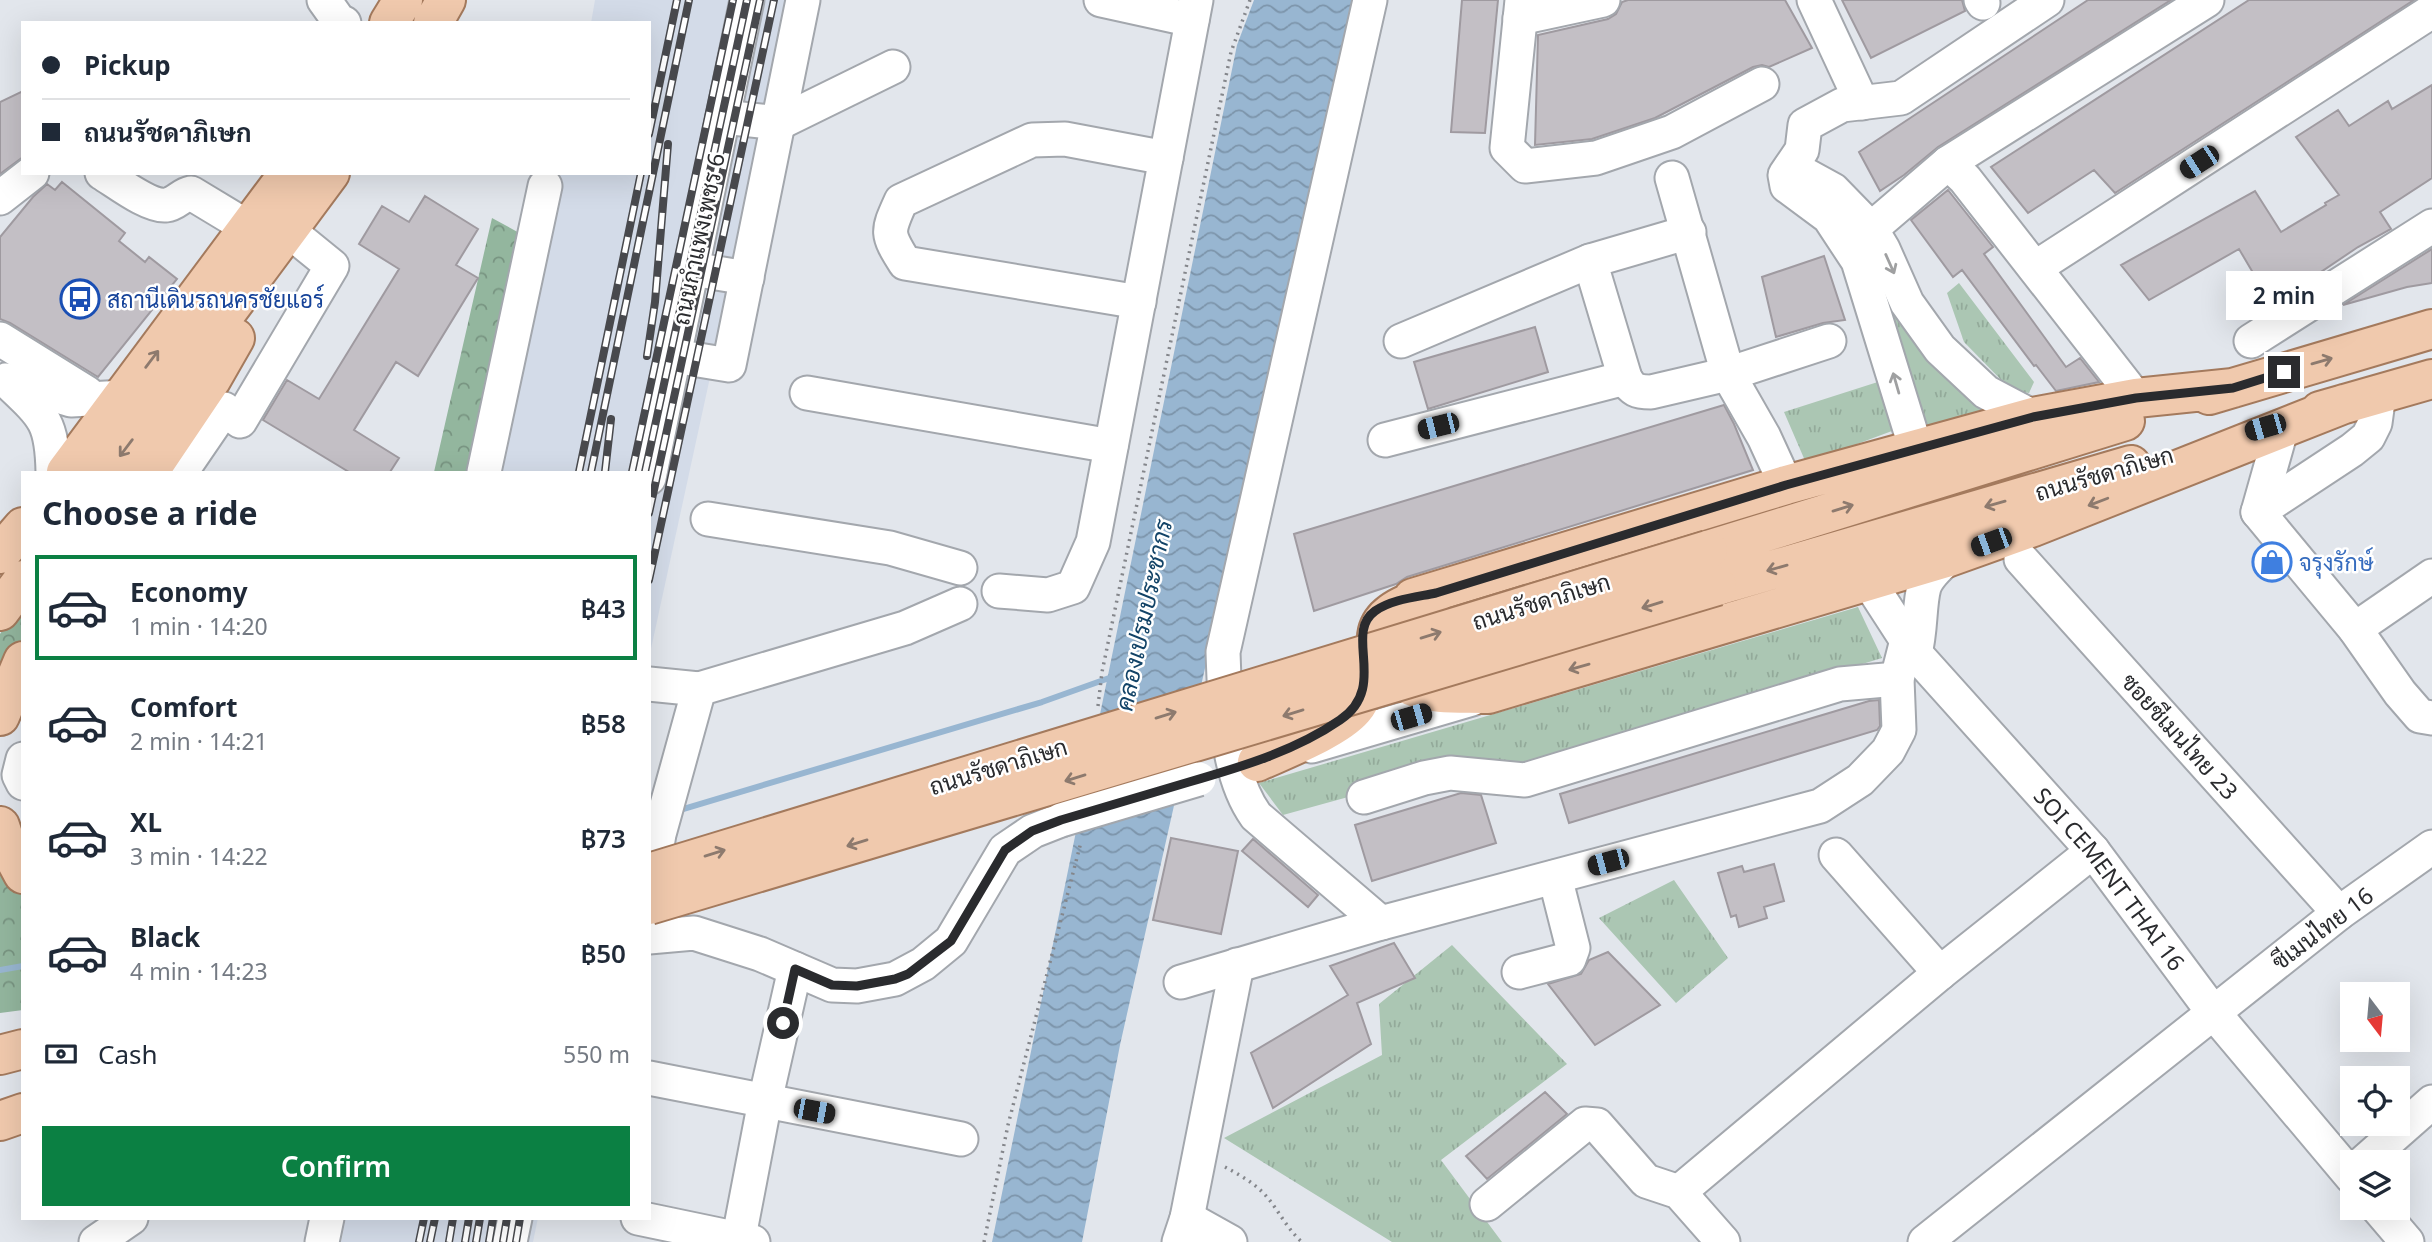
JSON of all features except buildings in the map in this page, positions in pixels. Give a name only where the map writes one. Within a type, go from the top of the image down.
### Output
[{"type":"main road","points":[[390,21],[403,0]]},
{"type":"main road","points":[[434,21],[446,0]]},
{"type":"main road","points":[[150,471],[211,380],[254,299],[288,175]]},
{"type":"main road","points":[[67,471],[111,398],[269,239],[328,175]]},
{"type":"main road","points":[[109,471],[269,239]]},
{"type":"main road","name":"ถนนรัชดาภิเษก","points":[[651,904],[1712,568],[2233,388],[2432,329]]},
{"type":"main road","name":"ถนนรัชดาภิเษก","points":[[651,872],[1712,568],[2432,379]]},
{"type":"main road","points":[[1246,765],[1326,729],[1354,709],[1362,697],[1366,677],[1362,640],[1365,624],[1374,612],[1392,603],[1436,593],[1786,485],[2033,417],[2136,398],[2233,388]]},
{"type":"main road","points":[[1436,593],[1391,612],[1382,622],[1377,637],[1380,658],[1387,669],[1411,686],[1429,691],[1488,694],[1949,557],[2056,518],[2282,427],[2361,399]]},
{"type":"main road","points":[[0,554],[21,529]]},
{"type":"main road","points":[[0,611],[21,583]]},
{"type":"main road","points":[[0,716],[21,665]]},
{"type":"main road","points":[[0,826],[21,870]]},
{"type":"main road","points":[[0,1027],[21,1026]]},
{"type":"main road","points":[[0,1055],[21,1050]]},
{"type":"main road","points":[[0,1093],[21,1087]]},
{"type":"main road","points":[[0,1121],[21,1114]]},
{"type":"street","points":[[324,0],[341,21]]},
{"type":"street","name":"ถนนกำแพงเพชร 6","points":[[650,471],[747,0]]},
{"type":"street","points":[[674,356],[729,365],[803,0]]},
{"type":"street","points":[[999,591],[1048,595],[1073,587],[1093,542],[1194,10],[1101,0]]},
{"type":"street","points":[[1370,0],[1223,652],[1224,688],[1246,765],[1243,794],[1256,816],[1381,923]]},
{"type":"street","points":[[1814,0],[1862,103]]},
{"type":"street","points":[[1916,449],[1858,261],[1829,217],[1787,186],[1785,175],[1802,150],[1804,125],[1842,105],[1900,98],[2047,0]]},
{"type":"street","points":[[1871,229],[1948,163],[2207,0]]},
{"type":"street","points":[[1600,1],[1521,9],[1507,148],[1525,166],[1596,158],[1672,132],[1762,84]]},
{"type":"street","points":[[2035,268],[2432,10]]},
{"type":"street","points":[[723,117],[779,123],[893,67]]},
{"type":"street","points":[[1139,302],[905,263],[891,241],[889,226],[901,201],[1032,140],[1065,139],[1166,158]]},
{"type":"street","points":[[1948,163],[1965,179],[2136,398]]},
{"type":"street","points":[[1791,167],[1833,190],[1871,229],[1907,303],[1940,349],[1986,392],[2033,417]]},
{"type":"street","points":[[0,198],[29,175]]},
{"type":"street","points":[[105,175],[138,195],[163,205],[191,193],[269,239],[331,266],[240,421],[224,409],[182,471]]},
{"type":"street","points":[[1672,178],[1728,374],[1764,437],[1786,485]]},
{"type":"street","points":[[484,471],[545,186]]},
{"type":"street","points":[[2251,341],[2432,226]]},
{"type":"street","points":[[1401,341],[1590,261],[1689,232]]},
{"type":"street","points":[[1590,261],[1625,378],[1630,387],[1638,392],[1651,392],[1728,374],[1829,341]]},
{"type":"street","points":[[692,269],[747,278]]},
{"type":"street","points":[[0,339],[111,398]]},
{"type":"street","points":[[1385,440],[1625,378]]},
{"type":"street","points":[[5,383],[72,400],[111,398]]},
{"type":"street","points":[[5,383],[48,427],[52,443],[53,471]]},
{"type":"street","points":[[807,393],[1111,446]]},
{"type":"street","points":[[2258,512],[2368,437],[2375,423],[2361,399]]},
{"type":"street","points":[[2258,512],[2282,427]]},
{"type":"street","points":[[2258,512],[2355,629],[2400,693],[2420,716],[2432,718]]},
{"type":"street","points":[[708,519],[890,548],[960,568],[976,563],[984,565],[996,575],[999,591],[990,605],[975,610],[960,604],[952,590],[952,582],[960,568]]},
{"type":"street","points":[[1181,982],[1381,923],[1820,806],[1860,780],[1888,751],[1899,730],[1906,657],[1921,627],[1924,587],[1933,572],[1949,557]]},
{"type":"street","name":"ซอยซีเมนไทย 23","points":[[2021,559],[2339,914]]},
{"type":"street","points":[[2355,629],[2432,576]]},
{"type":"street","name":"SOI CEMENT THAI 16","points":[[1869,582],[1906,657],[2093,851],[2213,1012],[2340,1155]]},
{"type":"street","points":[[651,684],[699,689],[905,628],[960,604]]},
{"type":"street","points":[[1364,797],[1424,778],[1450,773],[1525,780],[1840,684],[1906,657]]},
{"type":"street","points":[[651,882],[659,834],[699,689]]},
{"type":"street","points":[[651,937],[694,933],[760,954],[832,985],[857,986],[895,979],[908,974],[951,941],[1005,850],[1032,831],[1071,831],[1199,779],[1488,694]]},
{"type":"street","name":"ซีเมนไทย 16","points":[[1925,1242],[2213,1012],[2339,914],[2432,847]]},
{"type":"street","points":[[1679,1192],[1940,973],[2093,851]]},
{"type":"street","points":[[1836,855],[1940,973]]},
{"type":"street","points":[[1519,972],[1569,958],[1573,948],[1555,877]]},
{"type":"street","points":[[1230,1242],[1183,1230],[1237,965]]},
{"type":"street","points":[[647,1220],[743,1241],[765,1101],[795,969]]},
{"type":"street","points":[[651,1078],[961,1139]]},
{"type":"street","points":[[2378,1150],[2432,1102]]},
{"type":"street","points":[[1487,1204],[1585,1124],[1590,1123],[1606,1133],[1646,1181],[1679,1192],[1723,1242]]},
{"type":"street","points":[[96,1242],[128,1220]]},
{"type":"street","points":[[322,1242],[327,1220]]},
{"type":"street","points":[[510,1242],[514,1220]]},
{"type":"street","points":[[2388,1220],[2407,1242]]},
{"type":"path","points":[[1098,706],[1102,672],[1231,52],[1250,0]]},
{"type":"path","points":[[984,1242],[1071,831]]},
{"type":"path","points":[[1200,1150],[1247,1179],[1267,1197],[1283,1222],[1302,1242]]},
{"type":"shaded area","points":[[595,0],[792,0],[651,649],[651,471],[499,471],[560,175],[651,175],[651,21],[591,21]]},
{"type":"shaded area","points":[[346,1220],[538,1220],[533,1242],[341,1242]]},
{"type":"green space","points":[[492,218],[523,235],[475,471],[434,471]]},
{"type":"green space","points":[[1869,244],[1997,413],[1919,433]]},
{"type":"green space","points":[[1959,283],[2034,382],[2029,393],[2011,390],[1964,342],[1947,293]]},
{"type":"green space","points":[[1884,380],[1900,428],[1806,463],[1784,412]]},
{"type":"green space","points":[[21,603],[21,649],[0,685],[0,634]]},
{"type":"green space","points":[[1858,607],[1882,658],[1528,766],[1482,760],[1283,815],[1259,783]]},
{"type":"green space","points":[[0,847],[21,882],[21,1010],[0,1013]]},
{"type":"green space","points":[[1674,880],[1728,958],[1676,1003],[1599,918]]},
{"type":"green space","points":[[1452,945],[1567,1064],[1441,1160],[1502,1242],[1392,1242],[1224,1138],[1382,1055],[1379,1004]]},
{"type":"water","name":"คลองเปรมประชากร","points":[[1254,0],[1353,0],[1337,83],[1120,1045],[1082,1242],[992,1242],[1237,45]]},
{"type":"waterway","name":"คลองเปรมประชากร","points":[[683,809],[1042,702],[1112,677]]},
{"type":"waterway","points":[[0,970],[21,966]]},
{"type":"railway","points":[[651,124],[677,0]]},
{"type":"railway","points":[[591,471],[689,0]]},
{"type":"railway","points":[[632,471],[733,0]]},
{"type":"railway","points":[[645,471],[747,0]]},
{"type":"railway","points":[[651,504],[760,0]]},
{"type":"railway","points":[[651,571],[774,0]]},
{"type":"railway","points":[[647,356],[655,302],[668,144]]},
{"type":"railway","points":[[579,471],[641,175]]},
{"type":"railway","points":[[605,471],[611,419]]},
{"type":"railway","points":[[419,1242],[424,1220]]},
{"type":"railway","points":[[430,1242],[435,1220]]},
{"type":"railway","points":[[449,1242],[453,1220]]},
{"type":"railway","points":[[465,1242],[469,1220]]},
{"type":"railway","points":[[476,1242],[480,1220]]},
{"type":"railway","points":[[489,1242],[493,1220]]},
{"type":"railway","points":[[503,1242],[507,1220]]},
{"type":"railway","points":[[516,1242],[520,1220]]},
{"type":"place","name":"สถานีเดินรถนครชัยแอร์","points":[[80,299]]},
{"type":"place","name":"จรุงรักษ์","points":[[2272,562]]},
{"type":"route","points":[[783,1023],[795,969],[832,985],[857,986],[895,979],[923,964],[951,941],[1005,850],[1032,831],[1257,762],[1341,719],[1354,709],[1362,697],[1366,677],[1362,640],[1365,624],[1374,612],[1392,603],[1436,593],[1786,485],[2033,417],[2136,398],[2233,388],[2284,372]]}]
